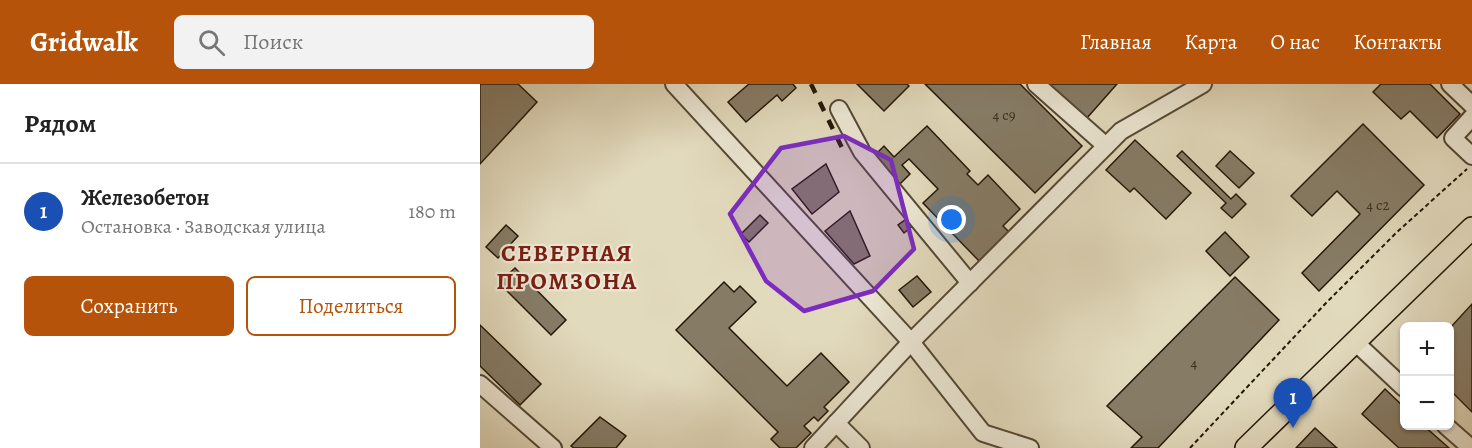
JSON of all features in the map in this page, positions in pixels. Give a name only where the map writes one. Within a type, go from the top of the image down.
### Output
[{"type":"main road","points":[[1246,448],[1472,228]]},
{"type":"lane","points":[[674,84],[911,342],[995,448]]},
{"type":"lane","points":[[1036,84],[1106,146]]},
{"type":"lane","points":[[1450,84],[1472,105]]},
{"type":"lane","points":[[813,448],[911,342],[1121,131],[1195,86]]},
{"type":"lane","points":[[839,109],[862,152],[970,282]]},
{"type":"lane","points":[[1472,117],[1453,138],[1472,156]]},
{"type":"lane","points":[[1354,341],[1400,384]]},
{"type":"lane","points":[[480,384],[553,448]]},
{"type":"lane","points":[[836,423],[861,448]]},
{"type":"lane","points":[[1451,430],[1471,448]]},
{"type":"lane","points":[[983,433],[1030,448]]},
{"type":"path","points":[[1190,448],[1326,303],[1397,232],[1472,164]]},
{"type":"highlighted area","points":[[844,136],[891,160],[914,249],[873,291],[804,311],[766,281],[730,214],[781,148]]},
{"type":"building","points":[[480,84],[518,84],[537,102],[480,164]]},
{"type":"building","points":[[749,84],[793,84],[796,88],[782,101],[777,95],[746,122],[728,102]]},
{"type":"building","points":[[857,84],[907,84],[909,86],[884,111]]},
{"type":"building","points":[[925,84],[1020,84],[1082,146],[1035,193]]},
{"type":"building","points":[[1049,84],[1117,84],[1087,118]]},
{"type":"building","points":[[1381,84],[1430,84],[1460,114],[1437,138],[1410,111],[1401,119],[1373,92]]},
{"type":"building","points":[[1363,124],[1424,185],[1319,291],[1302,273],[1360,214],[1337,191],[1312,216],[1291,196]]},
{"type":"building","points":[[927,126],[970,171],[967,174],[978,185],[988,175],[1020,209],[1003,226],[1009,232],[979,261],[923,203],[938,189],[909,159],[902,165],[910,174],[900,184],[874,156],[884,146],[894,157]]},
{"type":"building","points":[[1135,140],[1191,193],[1166,219],[1134,188],[1130,192],[1106,170]]},
{"type":"building","points":[[1182,151],[1231,199],[1236,194],[1246,204],[1232,218],[1221,208],[1226,203],[1177,156]]},
{"type":"building","points":[[1230,151],[1254,173],[1239,188],[1216,166]]},
{"type":"building","points":[[826,164],[839,192],[812,214],[792,189]]},
{"type":"building","points":[[850,211],[870,256],[854,264],[825,231]]},
{"type":"building","points":[[760,215],[768,223],[749,242],[741,234]]},
{"type":"building","points":[[909,217],[915,224],[904,233],[898,225]]},
{"type":"building","points":[[506,225],[518,236],[498,258],[486,247]]},
{"type":"building","points":[[1225,232],[1249,257],[1230,276],[1206,251]]},
{"type":"building","points":[[515,268],[566,320],[551,335],[499,283]]},
{"type":"building","points":[[917,276],[931,292],[913,307],[899,290]]},
{"type":"building","points":[[1235,277],[1279,320],[1158,448],[1131,448],[1142,437],[1107,406]]},
{"type":"building","points":[[724,282],[734,292],[740,286],[756,302],[729,328],[787,386],[821,353],[849,382],[824,407],[828,411],[818,421],[814,417],[804,426],[811,433],[796,448],[780,448],[771,439],[778,432],[676,330]]},
{"type":"building","points":[[1472,304],[1472,412],[1454,394],[1454,324]]},
{"type":"building","points":[[480,325],[541,384],[520,405],[480,366]]},
{"type":"building","points":[[1385,389],[1400,403],[1400,430],[1429,430],[1449,448],[1399,448],[1362,414]]},
{"type":"building","points":[[600,417],[626,436],[616,448],[574,448],[571,446]]},
{"type":"building","points":[[1315,428],[1328,440],[1337,448],[1296,448]]},
{"type":"railway","points":[[811,84],[846,156]]},
{"type":"place","name":"Железобетон","points":[[1293,428]]},
{"type":"district","name":"СЕВЕРНАЯ ПРОМЗОНА","points":[[567,267]]}]
